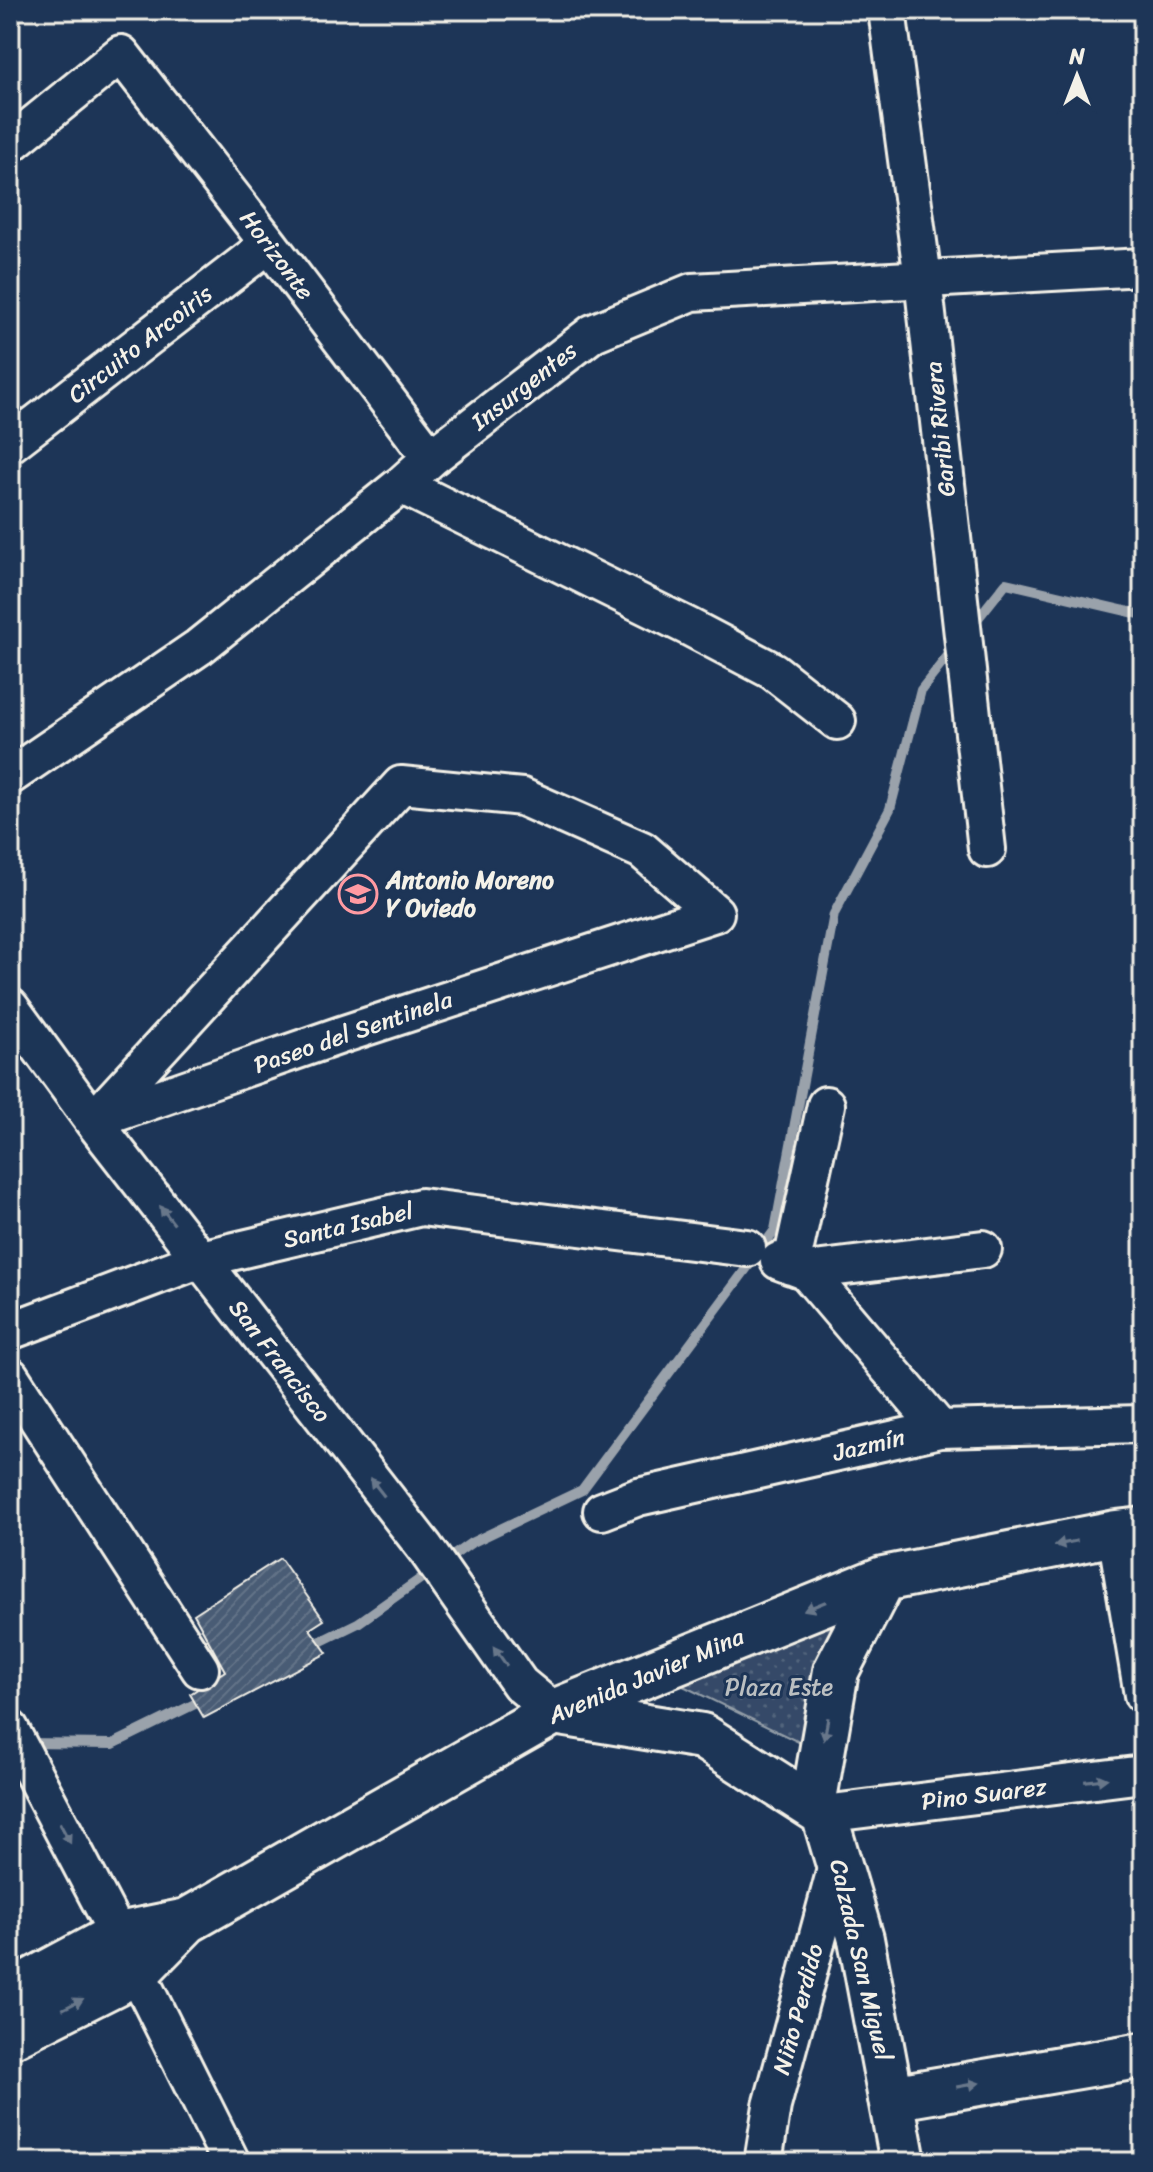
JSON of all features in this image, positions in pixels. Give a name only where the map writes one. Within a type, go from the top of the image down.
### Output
[{"type":"main road","name":"Avenida Javier Mina","points":[[10,2036],[127,1953],[554,1712],[883,1579],[1129,1531]]},
{"type":"main road","points":[[554,1712],[702,1736],[819,1810],[836,1671],[883,1579]]},
{"type":"main road","name":"Calzada San Miguel","points":[[819,1810],[839,1858],[861,1939],[903,2162]]},
{"type":"main road","name":"Avenida Javier Mina","points":[[10,1993],[127,1953]]},
{"type":"main road","points":[[891,2098],[1143,2055]]},
{"type":"street","name":"Garibi Rivera","points":[[887,10],[923,279],[987,849]]},
{"type":"street","name":"Horizonte","points":[[10,144],[121,54],[431,458]]},
{"type":"street","name":"Circuito Arcoiris","points":[[10,444],[269,244]]},
{"type":"street","name":"Insurgentes","points":[[10,776],[199,647],[431,458],[593,333],[692,292],[1143,267]]},
{"type":"street","points":[[401,485],[773,671],[837,721]]},
{"type":"street","name":"Paseo del Sentinela","points":[[401,785],[522,797],[642,850],[715,913],[341,1035],[93,1121],[401,785]]},
{"type":"street","name":"San Francisco","points":[[10,1007],[93,1121],[425,1548],[520,1684],[554,1712]]},
{"type":"street","points":[[826,1105],[781,1261],[940,1429]]},
{"type":"street","name":"Santa Isabel","points":[[10,1331],[201,1259],[421,1207],[639,1235],[781,1261],[983,1249]]},
{"type":"street","points":[[10,1376],[200,1669]]},
{"type":"street","name":"Jazmín","points":[[602,1511],[638,1497],[940,1429],[1143,1424]]},
{"type":"street","points":[[1129,1531],[1143,1695]]},
{"type":"street","points":[[10,1729],[24,1771],[127,1953],[231,2162]]},
{"type":"street","name":"Pino Suarez","points":[[819,1810],[1143,1774]]},
{"type":"street","name":"Niño Perdido","points":[[763,2162],[772,2106],[839,1858]]},
{"type":"green space","name":"Plaza Este","points":[[836,1622],[813,1749],[675,1682]]},
{"type":"building","points":[[280,1558],[324,1620],[310,1629],[327,1653],[204,1718],[190,1694],[225,1671],[194,1614]]},
{"type":"waterway","points":[[971,627],[1006,583],[1143,615]]},
{"type":"waterway","points":[[309,1647],[358,1623],[471,1543],[582,1490],[775,1230],[834,914],[890,809],[921,690],[954,648]]},
{"type":"waterway","points":[[24,1743],[113,1744],[205,1699]]},
{"type":"place","name":"Antonio Moreno Y Oviedo","points":[[358,894]]}]
